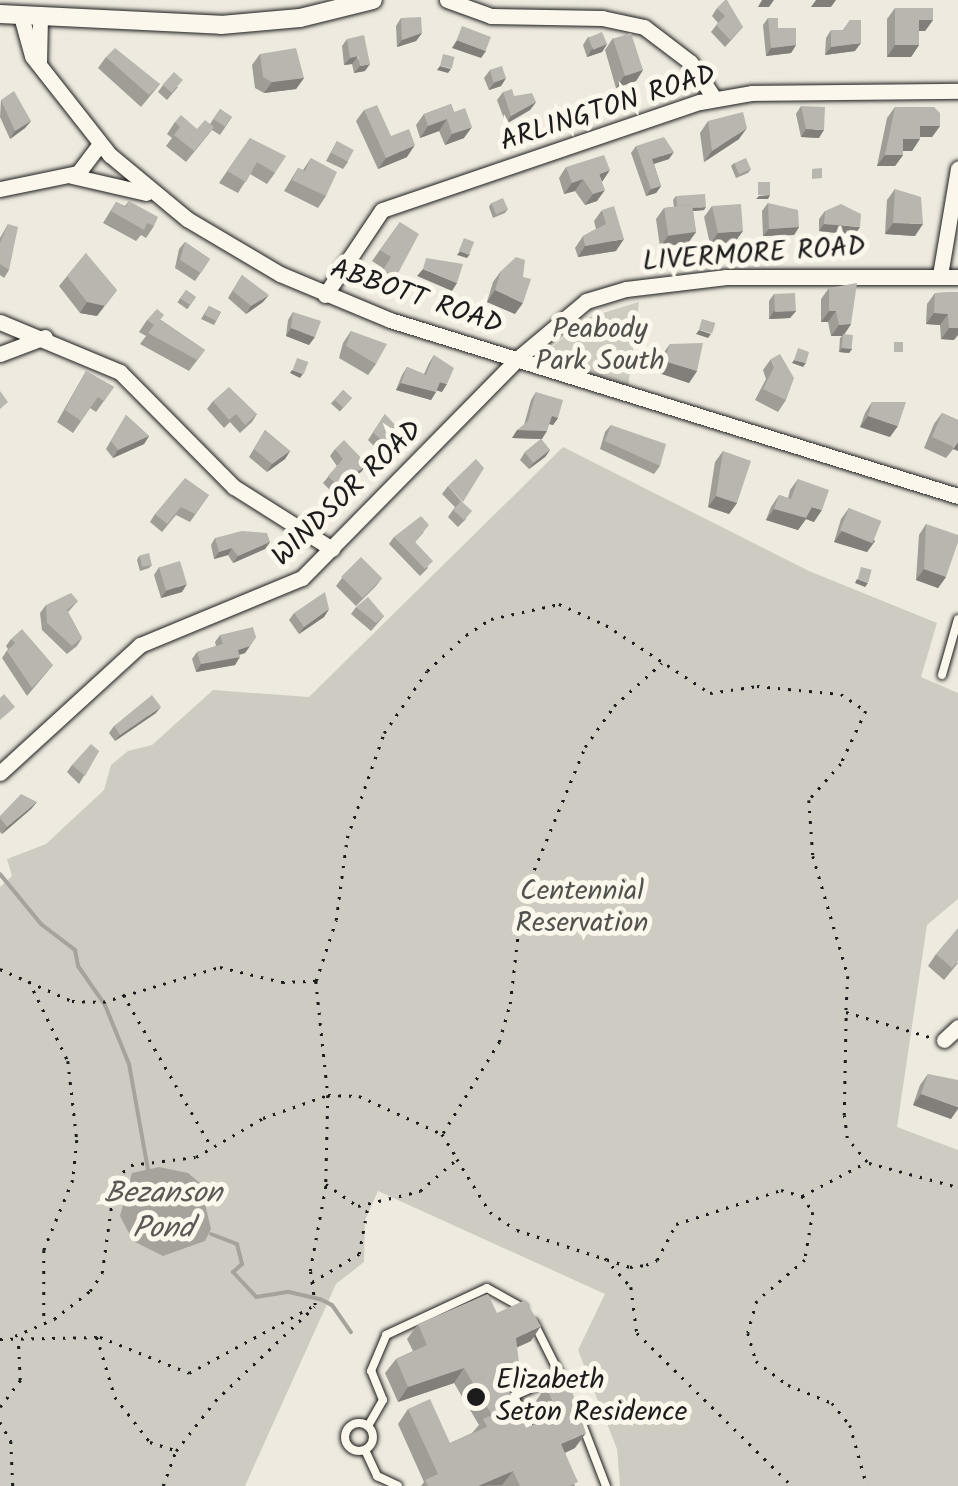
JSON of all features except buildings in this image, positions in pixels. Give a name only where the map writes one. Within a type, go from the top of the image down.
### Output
[{"type":"street","points":[[0,14],[221,25],[314,15],[374,0]]},
{"type":"street","points":[[447,0],[491,16],[602,18],[644,27],[690,62],[714,98]]},
{"type":"street","name":"ABBOTT ROAD","points":[[21,16],[24,40],[40,68],[100,144],[164,202],[233,248],[325,295],[958,496]]},
{"type":"street","points":[[40,18],[40,68]]},
{"type":"street","name":"ARLINGTON ROAD","points":[[325,295],[382,210],[714,98],[958,90]]},
{"type":"street","points":[[72,176],[100,144]]},
{"type":"street","points":[[940,275],[958,169]]},
{"type":"street","points":[[0,189],[72,176],[164,202]]},
{"type":"street","name":"LIVERMORE ROAD","points":[[517,359],[574,309],[626,289],[764,275],[958,277]]},
{"type":"street","points":[[0,322],[44,337],[129,379],[234,487],[332,549]]},
{"type":"street","points":[[0,354],[44,337]]},
{"type":"street","name":"WINDSOR ROAD","points":[[0,772],[140,646],[286,588],[332,549],[517,359]]},
{"type":"street","points":[[944,1040],[958,1027]]},
{"type":"lane","points":[[942,675],[958,619]]},
{"type":"lane","points":[[364,1450],[373,1439],[368,1426],[382,1400],[370,1371],[378,1344],[398,1327],[488,1288],[526,1310],[560,1376],[606,1486]]},
{"type":"lane","points":[[528,1425],[514,1396],[560,1376]]},
{"type":"lane","points":[[364,1450],[351,1450],[344,1434],[356,1423],[368,1426]]},
{"type":"lane","points":[[364,1450],[378,1476],[398,1486]]},
{"type":"lane","points":[[373,1486],[378,1476]]},
{"type":"path","points":[[315,1306],[312,1282],[326,1184],[328,1095],[316,981],[336,920],[347,838],[384,733],[448,650],[491,619],[558,604],[606,625],[710,693],[757,686],[841,694],[866,710],[841,764],[809,800],[814,856],[848,976],[844,1115],[848,1138],[867,1162],[958,1187]]},
{"type":"path","points":[[442,1134],[499,1042],[529,872],[585,746],[614,706],[663,662]]},
{"type":"path","points":[[0,969],[28,978],[72,1001],[103,1002],[220,968],[301,985],[316,981]]},
{"type":"path","points":[[28,978],[68,1061],[77,1140],[73,1180],[44,1250],[44,1323]]},
{"type":"path","points":[[123,994],[212,1148]]},
{"type":"path","points":[[846,1012],[944,1040]]},
{"type":"path","points":[[8,1338],[75,1306],[102,1273],[115,1178],[131,1165],[177,1162],[212,1148],[263,1118],[328,1095],[359,1096],[442,1134],[490,1212],[518,1230],[602,1254],[630,1267],[657,1260],[676,1224],[707,1210],[781,1190],[802,1196],[814,1212],[805,1260],[757,1301],[748,1333],[756,1362],[788,1385],[832,1403],[850,1425],[868,1486]]},
{"type":"path","points":[[326,1184],[358,1206],[420,1191],[457,1160]]},
{"type":"path","points":[[802,1196],[867,1162]]},
{"type":"path","points":[[312,1282],[359,1254],[368,1203]]},
{"type":"path","points":[[602,1254],[631,1287],[638,1333],[792,1486]]},
{"type":"path","points":[[0,1339],[97,1337],[189,1373],[315,1306]]},
{"type":"path","points":[[162,1486],[176,1450],[215,1401],[315,1306]]},
{"type":"path","points":[[97,1337],[115,1397],[150,1442],[176,1450]]},
{"type":"path","points":[[0,1407],[20,1380],[18,1338]]},
{"type":"path","points":[[0,1422],[10,1441],[13,1486]]},
{"type":"green space","name":"Peabody Park South","points":[[639,302],[628,388],[548,360],[550,349],[590,317]]},
{"type":"green space","name":"Centennial Reservation","points":[[563,447],[809,571],[937,623],[921,677],[958,693],[958,899],[927,925],[897,1127],[958,1150],[958,1486],[620,1486],[617,1449],[578,1350],[605,1294],[378,1191],[365,1220],[364,1262],[336,1284],[245,1486],[0,1486],[0,887],[12,876],[7,859],[46,844],[104,790],[111,765],[128,751],[152,745],[213,690],[309,697]]},
{"type":"water","name":"Bezanson Pond","points":[[159,1167],[188,1173],[200,1183],[211,1229],[205,1241],[163,1256],[133,1241],[120,1216],[132,1173]]},
{"type":"waterway","points":[[0,874],[41,924],[75,950],[78,966],[105,1005],[129,1064],[148,1170]]},
{"type":"waterway","points":[[211,1234],[237,1244],[242,1264],[233,1272],[256,1297],[289,1292],[320,1299],[332,1305],[351,1332]]},
{"type":"place","name":"Elizabeth Seton Residence","points":[[476,1397]]}]
